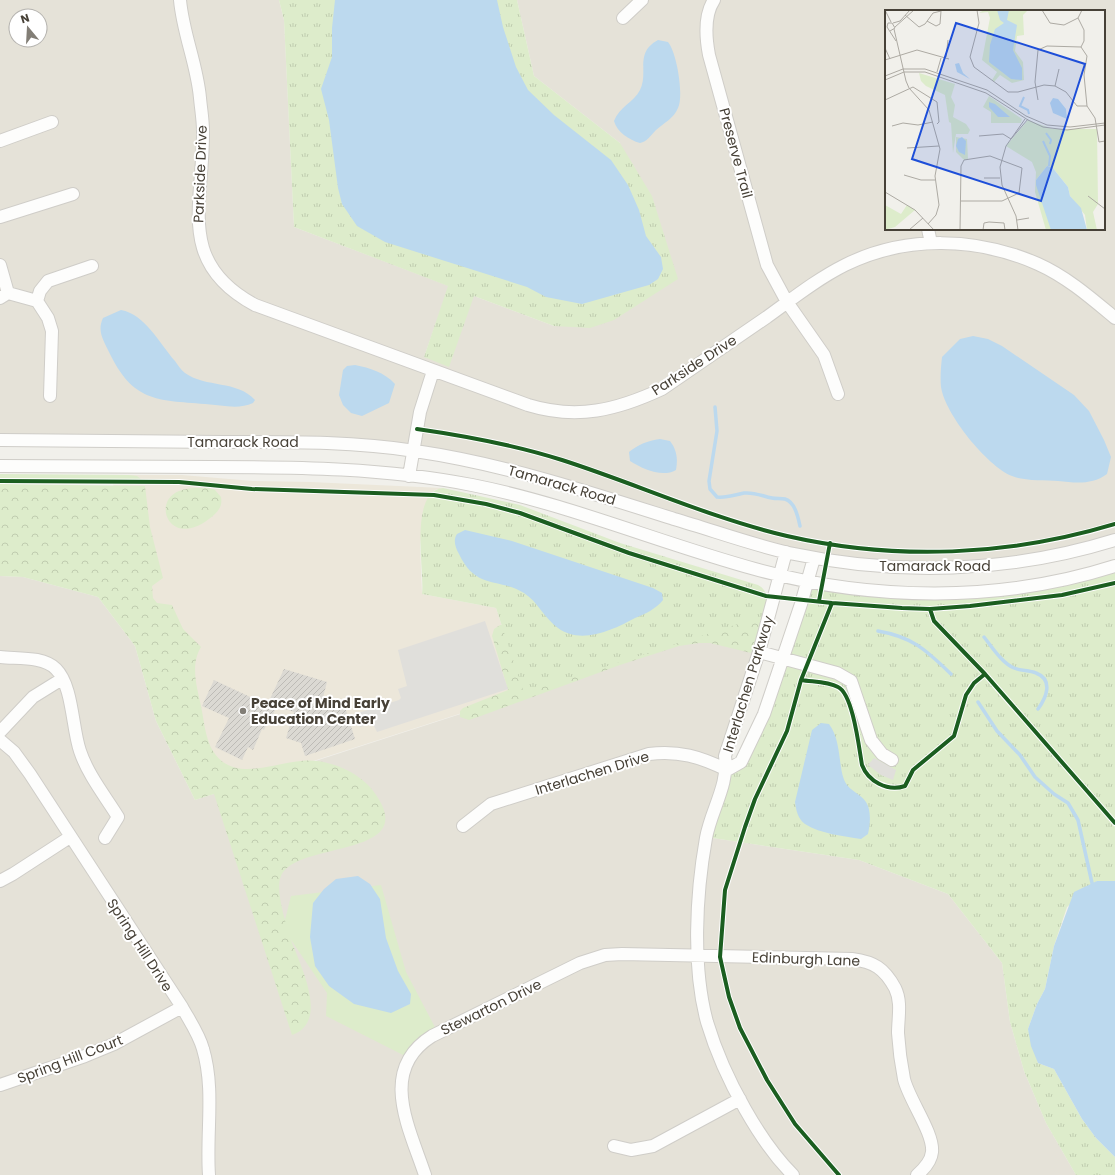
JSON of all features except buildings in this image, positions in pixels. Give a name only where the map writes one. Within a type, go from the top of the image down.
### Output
[{"type":"street","name":"Parkside Drive","points":[[180,0],[185,33],[198,81],[203,131],[199,234],[211,266],[235,294],[255,305],[433,371],[542,409],[586,412],[606,410],[628,404],[662,389],[823,278],[867,256],[892,248],[931,243],[963,244],[990,248],[1039,264],[1064,279],[1115,318]]},
{"type":"street","points":[[623,18],[642,0]]},
{"type":"street","name":"Preserve Trail","points":[[710,1],[706,38],[709,55],[767,266],[787,302]]},
{"type":"street","points":[[0,141],[52,122]]},
{"type":"street","points":[[0,217],[73,194]]},
{"type":"street","points":[[928,230],[931,243]]},
{"type":"street","points":[[0,265],[4,295],[37,301],[48,318],[52,331],[50,396]]},
{"type":"street","points":[[37,301],[40,291],[48,281],[92,266]]},
{"type":"street","points":[[787,302],[824,355],[838,394]]},
{"type":"street","points":[[409,476],[420,412],[433,371]]},
{"type":"street","name":"Tamarack Road","points":[[0,440],[290,442],[342,444],[413,451],[526,473],[786,552],[814,558],[889,567],[970,568],[1045,558],[1115,540]]},
{"type":"street","name":"Tamarack Road","points":[[0,466],[314,468],[409,476],[471,485],[519,496],[734,563],[807,582],[861,590],[912,593],[968,592],[1032,586],[1085,575],[1115,566]]},
{"type":"street","name":"Interlachen Parkway","points":[[786,552],[758,652],[725,756],[727,770],[706,837],[698,908],[698,956],[701,993],[707,1021],[727,1074],[740,1099],[771,1149],[793,1175]]},
{"type":"street","name":"Interlachen Parkway","points":[[727,770],[741,762],[764,714],[784,660],[814,558]]},
{"type":"street","points":[[758,652],[837,673],[851,681],[871,740],[882,754],[892,760]]},
{"type":"street","points":[[0,657],[39,660],[56,669],[62,679],[67,688],[74,730],[80,752],[91,776],[118,817],[105,838]]},
{"type":"street","points":[[0,732],[33,697],[62,679]]},
{"type":"street","name":"Spring Hill Drive","points":[[0,740],[14,752],[30,774],[182,1007],[202,1047],[207,1066],[209,1088],[209,1175]]},
{"type":"street","name":"Interlachen Drive","points":[[463,826],[491,804],[649,754],[663,752],[681,753],[706,759],[727,770]]},
{"type":"street","points":[[0,881],[70,837]]},
{"type":"street","name":"Stewarton Drive","points":[[425,1175],[404,1111],[401,1095],[405,1065],[410,1054],[420,1043],[592,959],[605,955],[622,954],[698,956]]},
{"type":"street","name":"Edinburgh Lane","points":[[698,956],[852,959],[868,962],[881,969],[896,990],[899,1004],[898,1037],[902,1066],[910,1095],[931,1143],[932,1153],[928,1163],[917,1175]]},
{"type":"street","name":"Spring Hill Court","points":[[0,1085],[106,1047],[144,1029],[182,1007]]},
{"type":"street","points":[[614,1146],[631,1150],[653,1146],[740,1099]]},
{"type":"shaded area","points":[[0,0],[279,0],[284,20],[294,227],[449,286],[424,357],[474,296],[554,326],[620,143],[534,76],[517,0],[1115,0],[1115,540],[997,566],[826,560],[578,488],[413,451],[0,440]]},
{"type":"shaded area","points":[[110,475],[182,475],[253,481],[443,488],[435,490],[429,495],[424,513],[420,546],[422,594],[496,608],[524,693],[214,793]]},
{"type":"shaded area","points":[[0,576],[23,577],[98,597],[135,646],[156,721],[195,800],[769,614],[706,837],[859,860],[948,894],[1002,963],[1010,1022],[1024,1071],[1046,1123],[1076,1175],[0,1175]]},
{"type":"shaded area","points":[[485,621],[508,689],[377,732],[373,724],[360,727],[355,714],[399,700],[401,698],[398,689],[407,686],[398,650]]},
{"type":"shaded area","points":[[874,758],[896,770],[893,780],[881,775],[868,765]]},
{"type":"green space","points":[[279,0],[517,0],[534,76],[620,143],[652,196],[678,279],[614,320],[590,328],[554,326],[474,296],[449,367],[424,357],[448,286],[294,227],[284,20]]},
{"type":"green space","points":[[0,474],[129,475],[137,476],[142,480],[0,479]]},
{"type":"green space","points":[[0,484],[145,486],[150,527],[163,578],[152,586],[153,598],[157,603],[172,605],[183,629],[201,647],[196,661],[195,676],[206,735],[213,751],[221,761],[242,769],[254,769],[301,761],[323,762],[334,765],[345,769],[364,781],[378,798],[385,817],[381,831],[368,840],[308,857],[291,865],[281,876],[279,889],[283,913],[304,974],[311,1004],[310,1017],[304,1028],[292,1035],[214,794],[195,800],[156,721],[135,646],[98,597],[23,577],[0,576]]},
{"type":"green space","points":[[209,488],[215,490],[221,497],[219,510],[212,517],[195,527],[184,529],[175,526],[169,520],[166,513],[166,504],[171,497],[179,491],[186,489]]},
{"type":"green space","points":[[443,488],[520,505],[620,543],[758,585],[765,591],[766,595],[763,616],[524,693],[496,608],[422,594],[420,534],[422,517],[425,503],[432,493]]},
{"type":"green space","points":[[1115,566],[1115,881],[1097,881],[1067,907],[1054,946],[1045,989],[1037,1004],[1028,1029],[1038,1063],[1054,1069],[1082,1119],[1096,1138],[1115,1157],[1115,1175],[1076,1175],[1046,1123],[1024,1071],[1010,1022],[1002,963],[948,894],[859,860],[706,837],[727,770],[741,762],[807,582],[968,592]]},
{"type":"green space","points":[[764,614],[751,653],[710,643],[679,646],[620,665],[469,720],[460,717],[460,711],[463,708],[508,690],[492,636],[494,629],[500,625]]},
{"type":"green space","points":[[381,885],[406,972],[438,1033],[409,1058],[326,1016],[327,993],[283,928],[291,896]]},
{"type":"water","points":[[335,0],[497,0],[503,27],[516,67],[528,90],[554,115],[611,160],[628,185],[639,210],[646,236],[661,257],[663,269],[658,279],[649,285],[582,304],[546,297],[527,287],[385,242],[357,226],[342,204],[338,188],[329,120],[321,89],[332,57],[332,28]]},
{"type":"water","points":[[658,40],[668,42],[674,55],[679,75],[680,102],[676,112],[671,118],[656,130],[647,140],[640,143],[624,135],[618,129],[614,121],[619,112],[640,90],[646,51]]},
{"type":"water","points":[[121,310],[130,313],[145,323],[185,373],[202,381],[239,389],[255,400],[253,403],[236,407],[173,401],[159,399],[137,389],[127,381],[118,368],[109,352],[101,331],[101,323],[103,318]]},
{"type":"water","points":[[973,336],[988,339],[1002,346],[1074,395],[1089,411],[1104,440],[1111,457],[1107,474],[1090,482],[1022,479],[1012,476],[1002,470],[980,451],[950,411],[941,387],[942,357],[960,339]]},
{"type":"water","points":[[355,365],[376,371],[386,376],[395,384],[389,403],[362,416],[351,413],[343,405],[339,395],[343,370],[347,366]]},
{"type":"water","points":[[660,439],[670,441],[676,451],[676,470],[665,473],[653,472],[630,461],[629,452],[633,449],[643,443]]},
{"type":"water","points":[[465,530],[512,541],[653,588],[662,593],[663,600],[650,611],[607,631],[587,635],[567,633],[553,624],[524,593],[514,588],[480,578],[473,573],[466,565],[455,544],[457,534]]},
{"type":"water","points":[[821,723],[829,724],[833,732],[838,748],[842,772],[847,785],[864,799],[868,806],[870,820],[868,834],[861,839],[818,830],[805,824],[798,814],[795,802],[812,730]]},
{"type":"water","points":[[358,876],[370,884],[380,899],[386,938],[398,971],[411,994],[410,1004],[391,1013],[354,1004],[329,986],[315,966],[310,937],[313,903],[324,889],[336,879]]},
{"type":"water","points":[[1097,881],[1115,881],[1115,1157],[1096,1138],[1082,1119],[1054,1069],[1038,1063],[1031,1046],[1028,1029],[1037,1004],[1045,989],[1054,946],[1074,892]]},
{"type":"waterway","points":[[715,407],[717,431],[709,481],[710,489],[717,497],[727,497],[748,493],[785,499],[794,506],[800,526]]},
{"type":"waterway","points":[[878,631],[910,641],[926,651],[951,674]]},
{"type":"waterway","points":[[984,637],[1010,666],[1017,669],[1031,671],[1042,676],[1047,685],[1047,690],[1044,700],[1038,709]]},
{"type":"waterway","points":[[978,702],[997,731],[1020,755],[1035,777],[1054,794],[1068,803],[1078,820],[1092,883]]},
{"type":"cycle path","points":[[417,429],[490,442],[562,460],[758,529],[828,544],[911,552],[952,551],[1034,543],[1075,535],[1115,524]]},
{"type":"cycle path","points":[[0,481],[179,482],[252,489],[434,495],[486,504],[520,513],[629,553],[766,596],[832,603],[930,609],[970,606],[1062,595],[1115,583]]},
{"type":"cycle path","points":[[819,601],[830,543]]},
{"type":"cycle path","points":[[832,603],[801,680],[787,731],[755,799],[725,890],[720,957],[729,997],[740,1028],[767,1080],[795,1124],[839,1175]]},
{"type":"cycle path","points":[[930,609],[934,621],[985,674],[1115,823]]},
{"type":"cycle path","points":[[801,680],[829,684],[838,687],[843,692],[848,700],[851,710],[862,765],[865,771],[879,784],[892,788],[905,786],[913,770],[954,736],[966,695],[974,683],[985,674]]},
{"type":"place","name":"Peace of Mind Early Education Center","points":[[243,711]]}]
